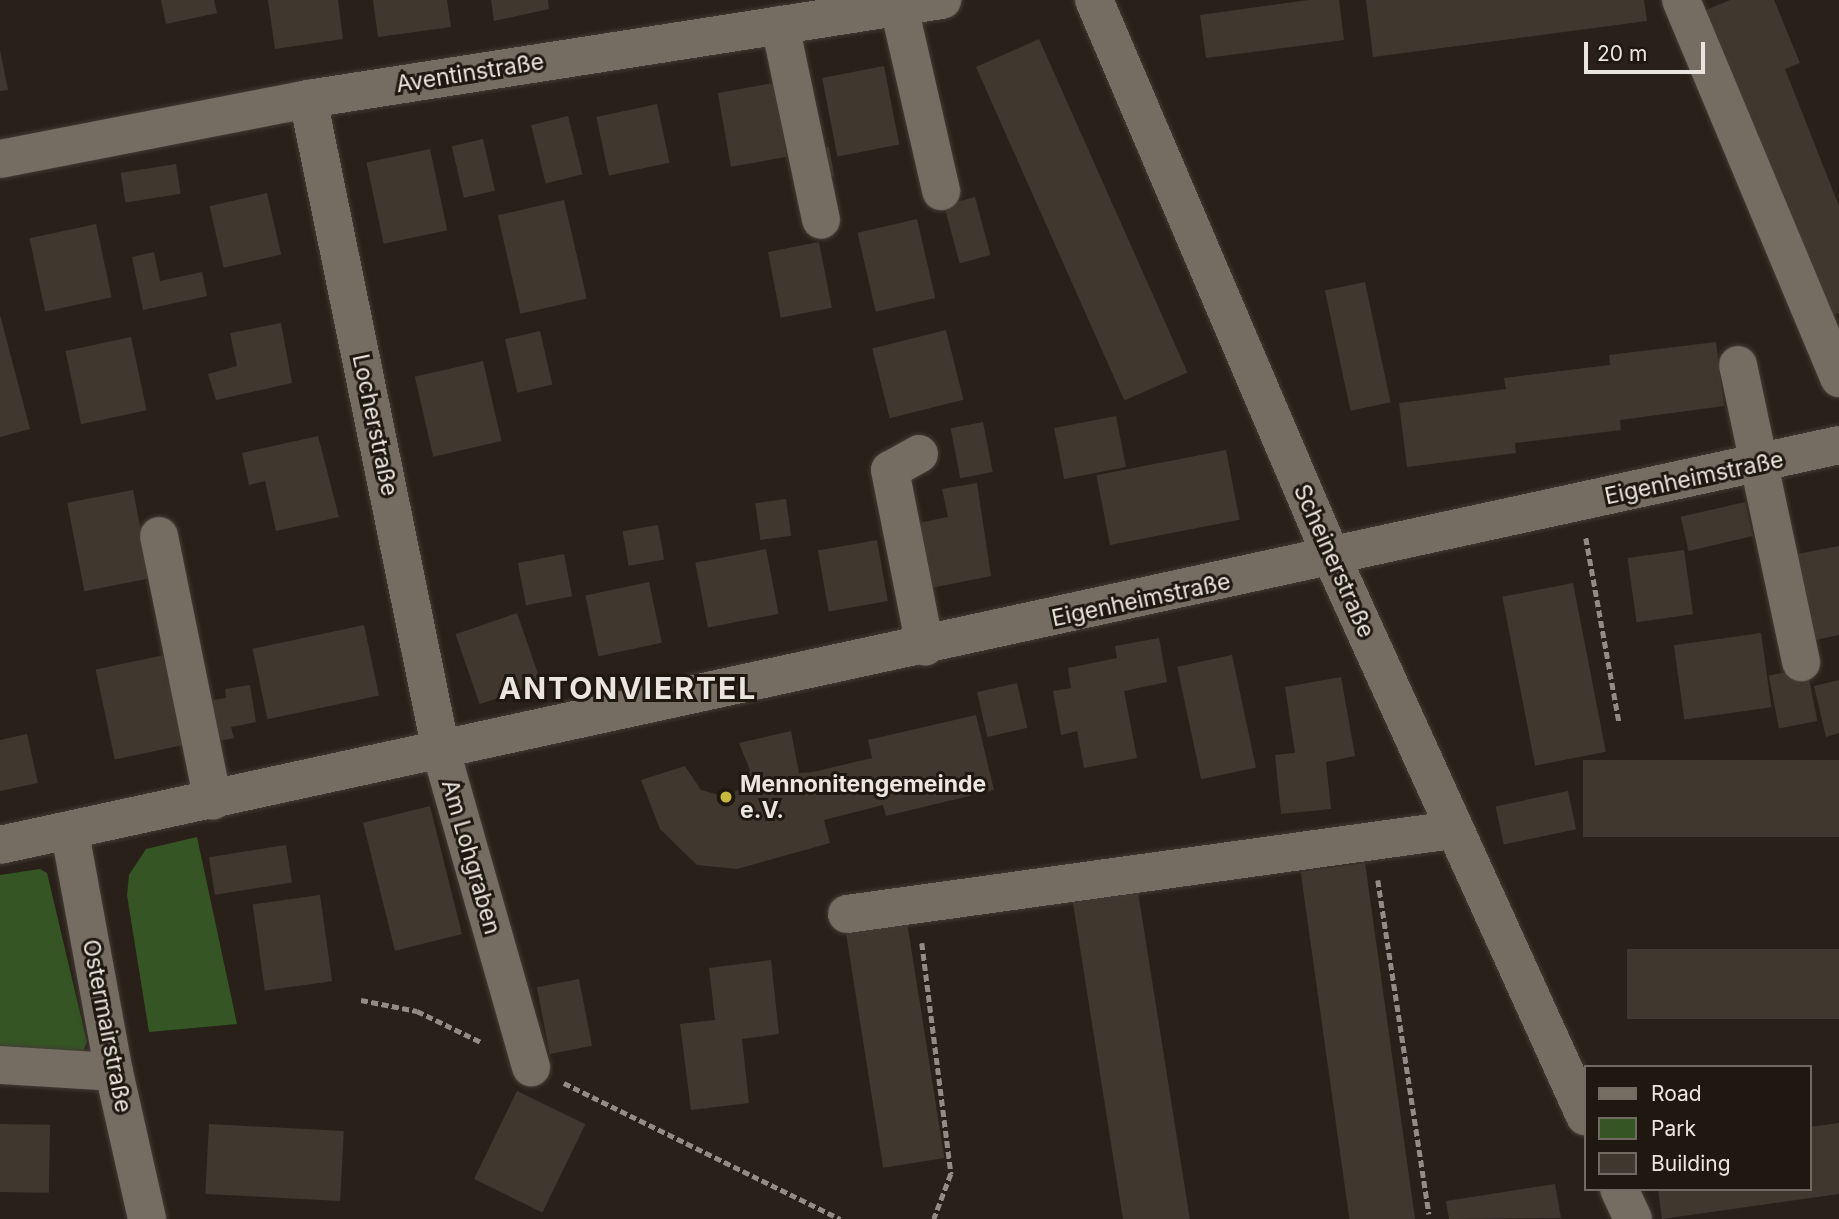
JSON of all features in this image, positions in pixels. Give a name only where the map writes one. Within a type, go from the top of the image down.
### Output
[{"type":"street","name":"Aventinstraße","points":[[0,159],[308,99],[942,0]]},
{"type":"street","name":"Scheinerstraße","points":[[1094,0],[1332,558],[1452,830],[1584,1114]]},
{"type":"street","points":[[1681,0],[1839,378]]},
{"type":"street","points":[[899,7],[941,191]]},
{"type":"street","points":[[780,25],[821,220]]},
{"type":"street","name":"Locherstraße","points":[[308,99],[441,751]]},
{"type":"street","points":[[1738,365],[1762,463],[1801,662]]},
{"type":"street","name":"Eigenheimstraße","points":[[441,751],[1839,445]]},
{"type":"street","points":[[919,454],[890,470],[925,647]]},
{"type":"street","points":[[159,536],[213,802]]},
{"type":"street","name":"Am Lohgraben","points":[[0,845],[71,833],[441,751],[531,1067]]},
{"type":"street","points":[[847,914],[1452,830]]},
{"type":"street","name":"Ostermairstraße","points":[[71,833],[114,1072],[147,1219]]},
{"type":"street","points":[[0,1065],[114,1072]]},
{"type":"street","points":[[1620,1191],[1633,1219]]},
{"type":"path","points":[[1579,503],[1619,721]]},
{"type":"path","points":[[1372,841],[1429,1214]]},
{"type":"path","points":[[917,904],[951,1174],[934,1219]]},
{"type":"path","points":[[361,1000],[417,1011],[839,1219]]},
{"type":"green space","points":[[197,837],[237,1024],[149,1032],[127,895],[129,875],[146,849]]},
{"type":"green space","points":[[40,869],[47,873],[87,1042],[83,1052],[0,1050],[0,875]]},
{"type":"building","points":[[161,0],[214,0],[217,13],[166,24]]},
{"type":"building","points":[[268,0],[338,0],[343,39],[275,49]]},
{"type":"building","points":[[373,0],[447,0],[451,27],[378,37]]},
{"type":"building","points":[[491,0],[548,0],[549,9],[494,21]]},
{"type":"building","points":[[1309,0],[1339,0],[1344,40],[1206,58],[1200,15]]},
{"type":"building","points":[[1366,0],[1644,0],[1647,21],[1373,57]]},
{"type":"building","points":[[1730,0],[1774,0],[1800,63],[1785,69],[1839,206],[1839,313],[1822,319],[1706,10]]},
{"type":"building","points":[[1039,39],[1187,372],[1124,401],[976,67]]},
{"type":"building","points":[[0,50],[8,90],[0,91]]},
{"type":"building","points":[[884,66],[899,145],[837,157],[822,78]]},
{"type":"building","points":[[774,83],[787,157],[731,167],[718,93]]},
{"type":"building","points":[[657,104],[669,163],[609,176],[596,117]]},
{"type":"building","points":[[568,116],[583,174],[546,183],[531,125]]},
{"type":"building","points":[[483,139],[495,191],[464,198],[452,146]]},
{"type":"building","points":[[829,147],[834,176],[817,179],[812,150]]},
{"type":"building","points":[[430,149],[447,230],[384,244],[366,163]]},
{"type":"building","points":[[176,164],[181,194],[125,202],[121,173]]},
{"type":"building","points":[[267,193],[281,254],[224,268],[210,206]]},
{"type":"building","points":[[975,197],[991,255],[960,263],[944,205]]},
{"type":"building","points":[[564,200],[587,298],[520,314],[498,215]]},
{"type":"building","points":[[917,219],[935,298],[876,312],[858,233]]},
{"type":"building","points":[[96,224],[112,297],[45,311],[29,238]]},
{"type":"building","points":[[819,242],[832,308],[781,318],[768,252]]},
{"type":"building","points":[[154,252],[160,281],[202,272],[207,296],[143,310],[132,257]]},
{"type":"building","points":[[1365,282],[1391,402],[1350,411],[1325,291]]},
{"type":"building","points":[[0,315],[30,429],[0,437]]},
{"type":"building","points":[[281,323],[292,383],[216,400],[208,374],[237,366],[230,333]]},
{"type":"building","points":[[946,330],[963,400],[890,418],[872,348]]},
{"type":"building","points":[[540,331],[552,385],[517,393],[505,339]]},
{"type":"building","points":[[131,337],[147,410],[81,424],[65,351]]},
{"type":"building","points":[[1716,342],[1724,406],[1620,420],[1621,430],[1515,443],[1516,453],[1407,467],[1399,403],[1506,389],[1504,378],[1610,365],[1609,355]]},
{"type":"building","points":[[483,361],[501,441],[433,457],[415,377]]},
{"type":"building","points":[[1116,416],[1126,467],[1064,479],[1054,428]]},
{"type":"building","points":[[983,422],[993,472],[960,478],[951,428]]},
{"type":"building","points":[[318,436],[339,517],[276,531],[265,481],[249,485],[242,453]]},
{"type":"building","points":[[1226,450],[1240,520],[1110,545],[1096,475]]},
{"type":"building","points":[[977,483],[991,576],[921,590],[908,525],[948,517],[942,489]]},
{"type":"building","points":[[133,490],[150,578],[84,591],[67,503]]},
{"type":"building","points":[[786,499],[791,536],[760,540],[755,503]]},
{"type":"building","points":[[1745,502],[1753,536],[1689,551],[1681,517]]},
{"type":"building","points":[[658,525],[664,559],[629,566],[623,531]]},
{"type":"building","points":[[877,540],[888,601],[829,611],[818,550]]},
{"type":"building","points":[[1839,546],[1839,635],[1810,641],[1792,555]]},
{"type":"building","points":[[766,549],[779,614],[708,628],[695,563]]},
{"type":"building","points":[[1684,550],[1693,614],[1637,622],[1628,558]]},
{"type":"building","points":[[564,554],[572,596],[526,605],[518,563]]},
{"type":"building","points":[[649,582],[662,643],[598,656],[585,596]]},
{"type":"building","points":[[1573,583],[1606,752],[1535,766],[1502,597]]},
{"type":"building","points":[[517,613],[541,683],[480,704],[456,634]]},
{"type":"building","points":[[364,625],[379,695],[267,719],[252,649]]},
{"type":"building","points":[[1761,633],[1771,707],[1684,720],[1674,645]]},
{"type":"building","points":[[1159,638],[1167,682],[1124,691],[1137,758],[1084,768],[1077,731],[1061,735],[1053,691],[1071,688],[1068,668],[1117,658],[1115,646]]},
{"type":"building","points":[[169,654],[188,744],[115,760],[96,670]]},
{"type":"building","points":[[1232,655],[1256,767],[1201,779],[1177,667]]},
{"type":"building","points":[[1807,668],[1817,721],[1779,728],[1769,675]]},
{"type":"building","points":[[1341,677],[1355,756],[1326,762],[1331,809],[1281,814],[1275,755],[1295,753],[1285,687]]},
{"type":"building","points":[[1839,680],[1839,733],[1826,737],[1814,686]]},
{"type":"building","points":[[1017,683],[1027,728],[987,737],[977,692]]},
{"type":"building","points":[[250,685],[256,722],[231,727],[234,738],[213,742],[206,701],[226,698],[225,689]]},
{"type":"building","points":[[976,715],[994,790],[886,816],[883,805],[824,820],[830,843],[737,869],[697,865],[660,829],[641,780],[685,766],[701,790],[726,797],[743,787],[750,770],[739,743],[791,731],[799,773],[813,772],[872,758],[868,740]]},
{"type":"building","points":[[27,734],[38,783],[0,791],[0,740]]},
{"type":"building","points":[[1583,760],[1839,760],[1839,837],[1583,837]]},
{"type":"building","points":[[1568,791],[1576,829],[1504,845],[1496,806]]},
{"type":"building","points":[[430,806],[462,934],[395,951],[363,823]]},
{"type":"building","points":[[286,845],[292,883],[215,895],[209,857]]},
{"type":"building","points":[[1365,863],[1415,1219],[1349,1219],[1301,872]]},
{"type":"building","points":[[1138,892],[1190,1219],[1123,1219],[1073,902]]},
{"type":"building","points":[[320,895],[332,981],[265,991],[253,904]]},
{"type":"building","points":[[907,922],[944,1158],[883,1168],[846,932]]},
{"type":"building","points":[[1627,949],[1839,949],[1839,1019],[1627,1019]]},
{"type":"building","points":[[771,960],[779,1034],[742,1039],[749,1103],[691,1110],[680,1024],[715,1020],[709,968]]},
{"type":"building","points":[[579,979],[592,1046],[550,1054],[537,987]]},
{"type":"building","points":[[517,1091],[585,1124],[542,1212],[474,1179]]},
{"type":"building","points":[[1839,1123],[1839,1194],[1662,1219],[1658,1191],[1811,1191],[1811,1127]]},
{"type":"building","points":[[0,1124],[50,1125],[49,1193],[0,1192]]},
{"type":"building","points":[[209,1124],[344,1131],[340,1201],[205,1194]]},
{"type":"building","points":[[1555,1184],[1561,1218],[1449,1219],[1446,1201]]},
{"type":"place","name":"Mennonitengemeinde e.V.","points":[[726,797]]},
{"type":"district","name":"ANTONVIERTEL","points":[[628,688]]}]
